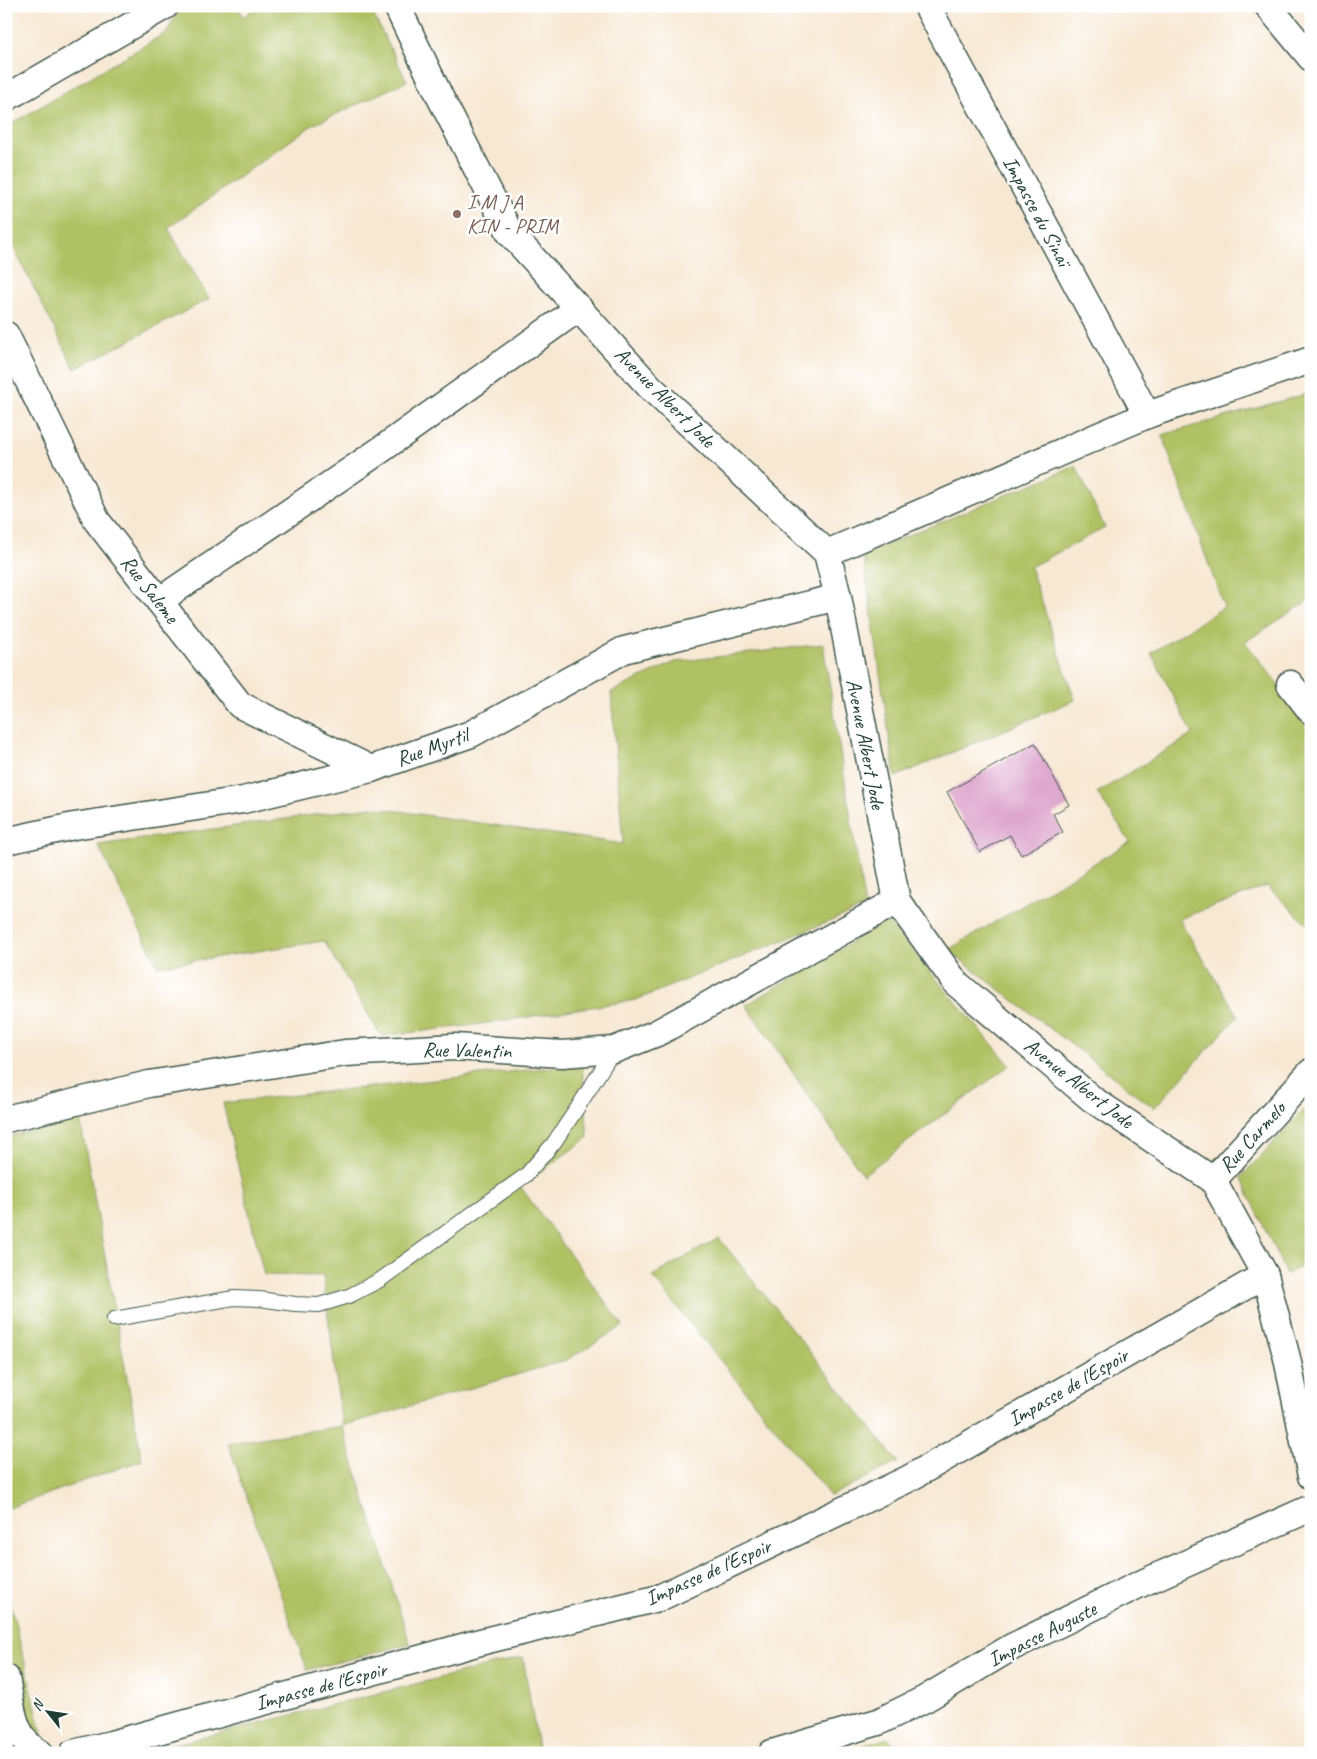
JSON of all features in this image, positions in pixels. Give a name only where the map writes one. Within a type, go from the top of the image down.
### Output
[{"type":"street","points":[[6,98],[165,6]]},
{"type":"street","name":"Avenue Albert Jode","points":[[397,6],[441,99],[510,234],[650,386],[827,553],[838,597],[897,901],[956,983],[1092,1099],[1212,1180],[1265,1275],[1287,1358],[1311,1476]]},
{"type":"street","name":"Impasse du Sinaï","points":[[927,6],[1147,415]]},
{"type":"street","points":[[1268,6],[1311,58]]},
{"type":"street","points":[[159,601],[382,449],[579,308]]},
{"type":"street","name":"Rue Saleme","points":[[6,335],[17,387],[97,521],[240,705],[371,769]]},
{"type":"street","points":[[827,553],[1147,415],[1311,360]]},
{"type":"street","name":"Rue Myrtil","points":[[6,841],[74,826],[243,800],[371,769],[471,734],[624,650],[838,597]]},
{"type":"street","points":[[1290,684],[1311,712]]},
{"type":"street","name":"Rue Valentin","points":[[6,1119],[149,1084],[345,1053],[455,1047],[562,1054],[614,1050],[657,1033],[897,901]]},
{"type":"street","name":"Rue Carmelo","points":[[1212,1180],[1311,1072]]},
{"type":"street","name":"Impasse de l'Espoir","points":[[73,1753],[112,1749],[484,1641],[659,1598],[908,1479],[1265,1275]]},
{"type":"street","name":"Impasse Auguste","points":[[772,1753],[878,1722],[925,1699],[1012,1647],[1138,1585],[1311,1508]]},
{"type":"street","points":[[6,1678],[16,1729],[22,1739],[31,1748],[40,1753]]},
{"type":"lane","points":[[114,1319],[234,1298],[319,1305],[349,1296],[380,1280],[526,1175],[557,1138],[614,1050]]},
{"type":"green space","points":[[181,6],[237,6],[244,17],[256,6],[369,6],[407,81],[311,126],[168,228],[209,299],[75,369],[6,233],[6,127],[167,32]]},
{"type":"green space","points":[[1311,390],[1311,599],[1245,642],[1311,726],[1311,928],[1267,886],[1179,919],[1238,1016],[1154,1108],[948,950],[1130,842],[1097,793],[1193,734],[1151,653],[1224,607],[1162,435],[1302,395]]},
{"type":"green space","points":[[1076,466],[1105,528],[1030,567],[1075,700],[895,777],[863,554]]},
{"type":"green space","points":[[823,644],[865,907],[636,1000],[475,1025],[381,1036],[324,941],[158,966],[98,845],[371,807],[623,844],[611,692],[675,662]]},
{"type":"green space","points":[[887,921],[1010,1065],[863,1175],[746,1005]]},
{"type":"green space","points":[[582,1064],[588,1138],[520,1186],[623,1326],[567,1360],[342,1426],[323,1276],[264,1275],[223,1103]]},
{"type":"green space","points":[[1311,1102],[1311,1261],[1286,1274],[1241,1177]]},
{"type":"green space","points":[[80,1119],[142,1460],[6,1509],[6,1137]]},
{"type":"green space","points":[[719,1238],[898,1462],[830,1496],[652,1276]]},
{"type":"green space","points":[[342,1426],[410,1644],[307,1670],[228,1443]]},
{"type":"green space","points":[[6,1585],[43,1737],[46,1753],[6,1753]]},
{"type":"green space","points":[[523,1657],[539,1753],[140,1753]]},
{"type":"green space","points":[[889,1738],[899,1753],[838,1753]]},
{"type":"building","points":[[1035,743],[1069,805],[1053,814],[1063,832],[1021,855],[1010,835],[980,852],[947,792]]},
{"type":"place","name":"I M J A KIN - PRIM","points":[[457,214]]}]
